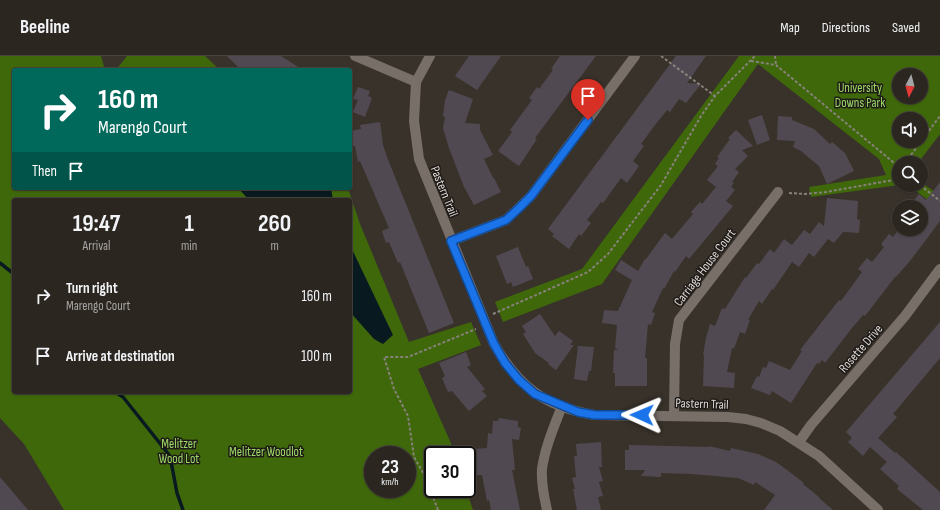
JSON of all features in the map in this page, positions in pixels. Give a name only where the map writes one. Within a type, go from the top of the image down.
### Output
[{"type":"street","points":[[354,56],[416,82]]},
{"type":"street","name":"Pastern Trail","points":[[430,56],[416,82],[414,121],[419,159],[489,333],[505,363],[519,380],[535,394],[578,412],[595,415],[728,417],[746,419],[761,423],[780,431],[819,456],[878,510]]},
{"type":"street","points":[[451,241],[506,220],[531,196],[635,56]]},
{"type":"street","name":"Carriage House Court","points":[[674,415],[675,344],[679,320],[778,192]]},
{"type":"street","name":"Rosette Drive","points":[[799,442],[811,425],[905,316],[940,269]]},
{"type":"street","points":[[548,510],[543,490],[542,471],[546,450],[562,406]]},
{"type":"path","points":[[661,56],[715,96]]},
{"type":"path","points":[[493,314],[588,272],[608,254],[661,185],[701,116],[715,96],[755,56]]},
{"type":"path","points":[[775,56],[776,65]]},
{"type":"path","points":[[751,61],[776,65],[892,161]]},
{"type":"path","points":[[910,156],[940,116]]},
{"type":"path","points":[[778,192],[805,194],[826,192],[892,180]]},
{"type":"path","points":[[928,191],[940,201]]},
{"type":"path","points":[[438,510],[426,476],[414,457],[408,416],[394,389],[384,358],[408,357],[477,328]]},
{"type":"green space","name":"Melitzer Woodlot","points":[[0,56],[101,56],[104,68],[12,68],[12,190],[349,190],[351,198],[12,198],[12,394],[352,394],[352,200],[360,224],[409,342],[471,322],[481,345],[418,369],[452,446],[424,446],[424,498],[469,498],[473,510],[64,510],[24,444],[0,418]]},
{"type":"green space","points":[[127,56],[205,56],[218,68],[118,68]]},
{"type":"green space","name":"University Downs Park","points":[[739,56],[940,56],[940,134],[923,156],[892,156],[892,186],[811,197],[809,187],[886,175],[879,159],[758,64],[602,284],[503,322],[495,302],[582,269]]},
{"type":"green space","points":[[928,187],[940,196],[940,209],[917,192],[928,192]]},
{"type":"water","points":[[240,190],[331,190],[333,198],[247,198]]},
{"type":"water","points":[[352,249],[393,335],[383,344],[374,339],[352,314]]},
{"type":"building","points":[[227,56],[281,56],[300,68],[239,68]]},
{"type":"building","points":[[469,56],[501,56],[477,90],[455,76]]},
{"type":"building","points":[[560,56],[596,56],[535,138],[537,139],[519,166],[498,151],[512,132],[510,130],[532,100],[529,98],[537,87],[539,89],[553,70],[551,69]]},
{"type":"building","points":[[676,56],[706,56],[687,83],[701,84],[686,103],[679,99],[670,112],[667,110],[655,125],[641,144],[644,146],[633,161],[639,166],[627,183],[621,178],[603,203],[601,202],[587,220],[591,223],[581,236],[579,234],[569,249],[552,236],[554,234],[548,229]]},
{"type":"building","points":[[358,87],[370,91],[368,96],[372,98],[365,117],[353,112],[358,100],[353,99]]},
{"type":"building","points":[[449,90],[473,99],[465,123],[480,124],[480,130],[493,155],[484,159],[501,192],[474,205],[464,187],[443,128],[445,117],[443,116],[445,100]]},
{"type":"building","points":[[762,115],[770,140],[757,145],[748,120]]},
{"type":"building","points":[[778,116],[792,117],[792,120],[814,129],[830,144],[832,142],[845,153],[854,171],[827,184],[819,166],[801,151],[793,147],[795,141],[777,140]]},
{"type":"building","points":[[380,122],[383,145],[387,157],[454,323],[429,333],[400,262],[398,263],[389,242],[386,243],[382,231],[389,228],[360,161],[358,162],[355,146],[353,146],[352,131],[361,129],[360,125]]},
{"type":"building","points":[[736,130],[753,146],[742,150],[748,156],[735,169],[739,172],[732,182],[734,183],[731,187],[735,190],[726,201],[733,206],[689,259],[686,256],[675,272],[674,271],[664,289],[663,288],[652,312],[655,313],[651,325],[648,324],[645,358],[647,358],[647,386],[615,386],[615,373],[613,373],[614,350],[618,350],[615,348],[617,325],[602,323],[604,310],[618,311],[632,280],[615,270],[621,260],[638,271],[645,259],[665,233],[672,239],[693,214],[691,212],[700,202],[702,204],[716,187],[707,180],[718,166],[715,164],[719,158],[717,157],[730,139],[728,138]]},
{"type":"building","points":[[940,182],[940,221],[910,261],[895,277],[865,316],[863,315],[852,328],[825,363],[822,360],[819,364],[817,363],[791,403],[772,391],[770,395],[751,388],[757,376],[759,377],[763,367],[766,368],[769,361],[790,370],[802,351],[800,350],[839,300],[841,301],[862,272],[858,269],[867,258],[872,262],[884,247],[881,244],[889,234],[893,237],[928,236],[928,200],[926,200]]},
{"type":"building","points":[[919,194],[926,200],[914,200]]},
{"type":"building","points":[[827,198],[858,201],[857,219],[860,220],[859,233],[843,232],[834,243],[828,239],[814,257],[809,253],[799,267],[792,262],[762,304],[759,301],[748,320],[750,320],[745,334],[740,332],[734,349],[732,348],[727,372],[735,373],[734,388],[703,386],[703,355],[710,324],[715,326],[722,308],[725,309],[745,277],[746,278],[757,263],[759,264],[770,249],[774,253],[784,239],[792,245],[804,230],[810,234],[819,222],[824,226]]},
{"type":"building","points":[[518,247],[526,267],[528,266],[533,279],[513,287],[511,282],[507,284],[496,256]]},
{"type":"building","points":[[540,314],[555,336],[559,331],[573,341],[570,345],[574,345],[556,370],[535,353],[523,334],[526,332],[522,326]]},
{"type":"building","points":[[940,322],[940,358],[893,414],[897,417],[878,438],[895,453],[896,452],[940,492],[940,510],[923,510],[897,489],[899,486],[880,469],[887,462],[870,447],[863,456],[848,442],[852,438],[846,432]]},
{"type":"building","points":[[578,346],[594,347],[591,371],[589,371],[587,381],[574,379]]},
{"type":"building","points":[[466,352],[471,365],[467,367],[485,389],[482,391],[487,396],[469,411],[452,391],[448,392],[442,378],[445,376],[439,363]]},
{"type":"building","points":[[499,418],[518,421],[518,427],[521,428],[519,440],[512,439],[515,470],[512,470],[520,510],[491,510],[489,500],[487,501],[482,475],[477,475],[476,449],[487,448],[488,433],[492,434],[493,421],[498,421]]},
{"type":"building","points":[[601,442],[602,467],[599,467],[603,481],[599,482],[603,496],[598,497],[601,510],[577,510],[573,489],[575,489],[572,478],[576,477],[574,456],[577,456],[576,444]]},
{"type":"building","points":[[629,445],[709,446],[730,451],[731,448],[758,454],[776,462],[787,470],[804,483],[803,484],[833,510],[764,510],[775,495],[755,482],[754,485],[738,478],[661,473],[661,477],[641,476],[645,470],[625,470],[625,450],[629,450]]},
{"type":"building","points":[[0,477],[28,510],[0,510]]},
{"type":"waterway","points":[[0,263],[12,272]]},
{"type":"waterway","points":[[118,394],[123,397],[170,456],[177,493],[183,510]]},
{"type":"route","points":[[588,120],[531,196],[506,220],[451,241],[494,344],[505,363],[519,380],[535,394],[578,412],[595,415],[642,415]]},
{"type":"park label","name":"Melitzer Wood Lot","points":[[179,450]]}]
